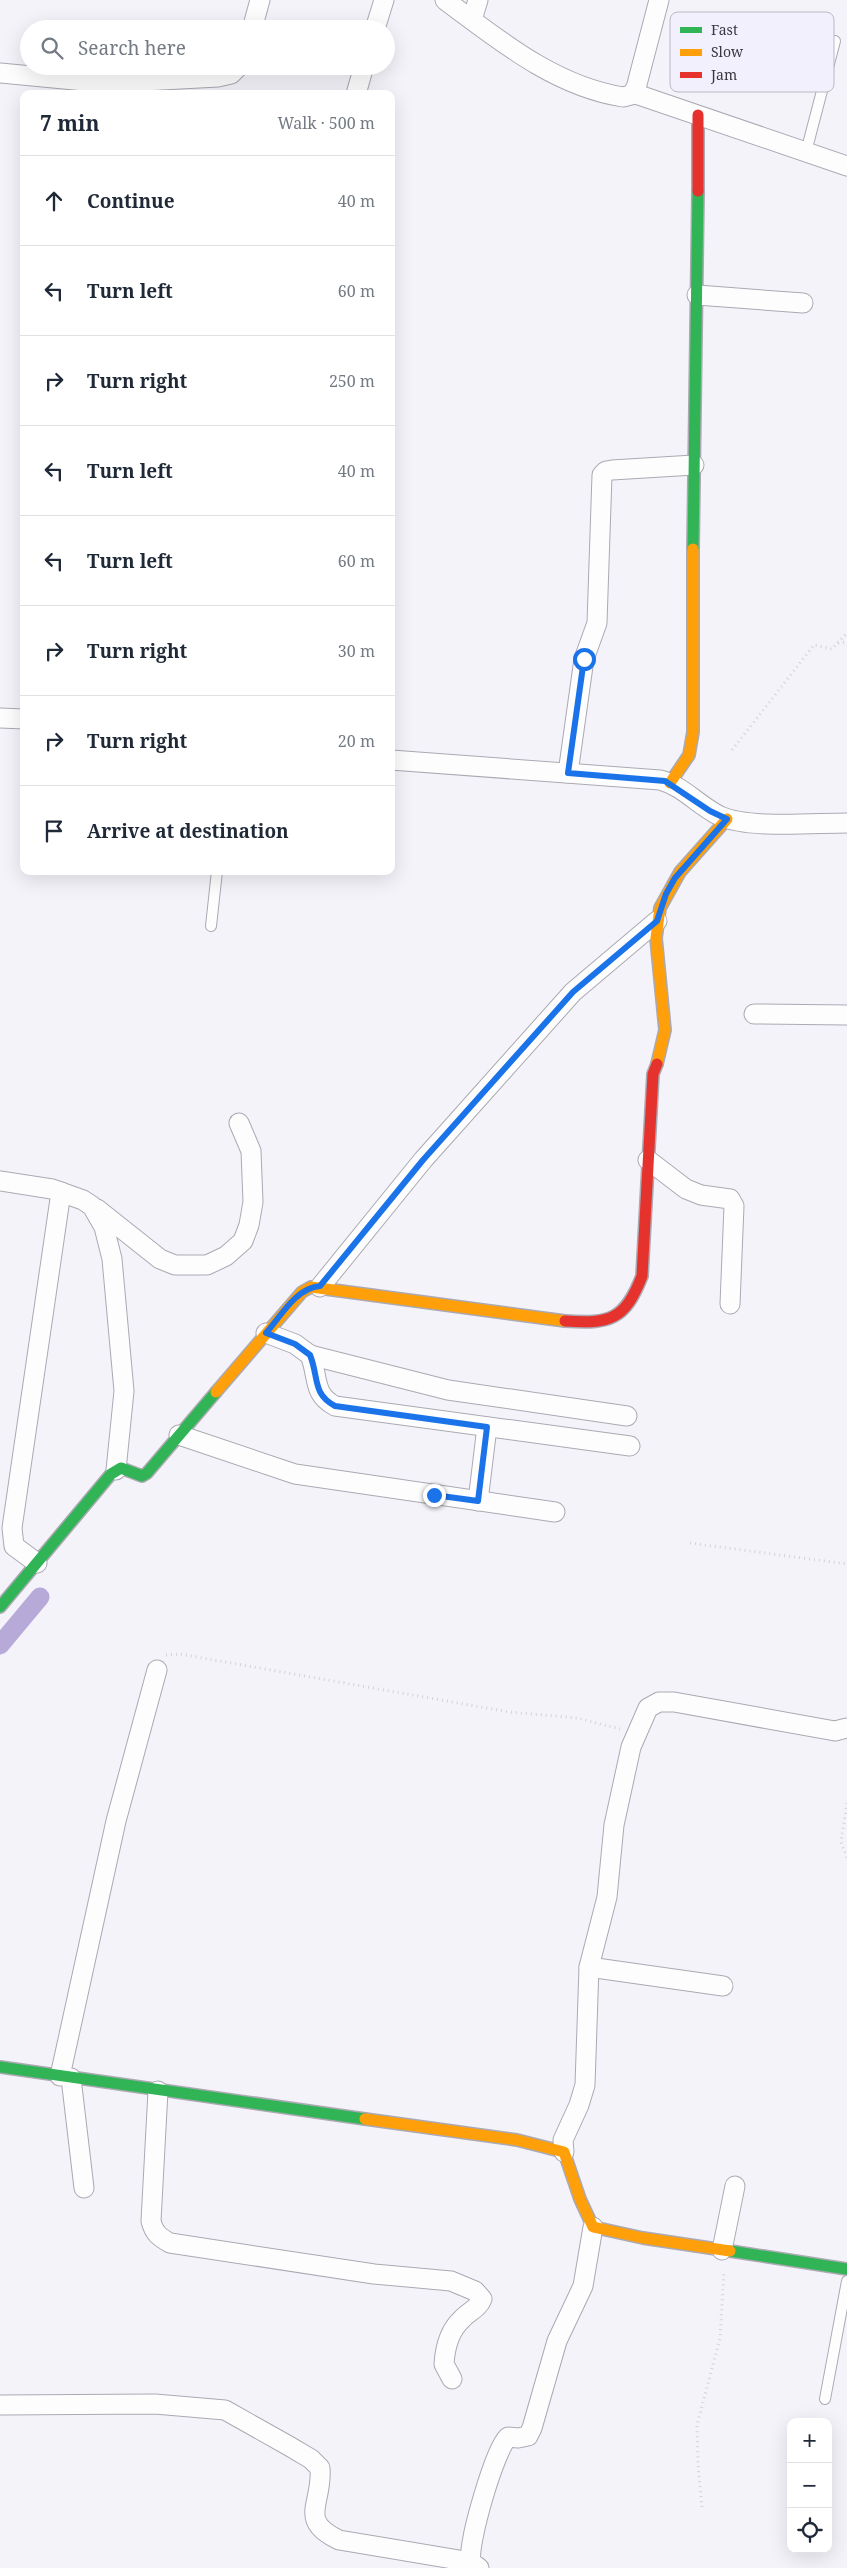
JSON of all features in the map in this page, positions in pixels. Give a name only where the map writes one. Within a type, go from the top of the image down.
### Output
[{"type":"street","points":[[254,20],[260,0]]},
{"type":"street","points":[[378,20],[384,0]]},
{"type":"street","points":[[445,0],[537,66],[570,81],[698,115],[847,166]]},
{"type":"street","points":[[472,20],[478,0]]},
{"type":"street","points":[[628,95],[659,0]]},
{"type":"street","points":[[0,73],[20,75]]},
{"type":"street","points":[[21,75],[106,83],[227,75]]},
{"type":"street","points":[[357,90],[361,75]]},
{"type":"street","points":[[670,783],[689,755],[692,742],[698,115]]},
{"type":"street","points":[[697,295],[803,303]]},
{"type":"street","points":[[568,773],[584,659],[597,623],[602,475],[606,471],[612,470],[694,465]]},
{"type":"street","points":[[0,718],[20,719]]},
{"type":"street","points":[[395,760],[660,780],[670,783],[710,811],[727,819],[758,823],[847,823]]},
{"type":"street","points":[[126,1472],[142,1476],[147,1473],[302,1292],[311,1287],[320,1286],[566,1321],[600,1323],[612,1320],[624,1312],[632,1302],[642,1276],[653,1074],[662,1048],[665,1029],[656,951],[657,921],[666,894],[675,878],[727,819]]},
{"type":"street","points":[[320,1286],[423,1160],[573,992],[657,921]]},
{"type":"street","points":[[754,1014],[847,1015]]},
{"type":"street","points":[[0,1181],[61,1192],[92,1206],[160,1259],[175,1266],[207,1264],[226,1256],[242,1241],[250,1225],[253,1202],[251,1152],[239,1123]]},
{"type":"street","points":[[648,1160],[686,1189],[701,1194],[730,1199],[734,1206],[730,1304]]},
{"type":"street","points":[[37,1563],[14,1546],[12,1528],[61,1192]]},
{"type":"street","points":[[0,1607],[37,1563],[126,1472],[124,1391],[112,1259],[104,1227],[92,1206]]},
{"type":"street","points":[[266,1333],[295,1344],[310,1355],[448,1390],[627,1416]]},
{"type":"street","points":[[310,1355],[318,1391],[323,1400],[335,1406],[630,1446]]},
{"type":"street","points":[[478,1501],[487,1427]]},
{"type":"street","points":[[179,1434],[295,1474],[555,1512]]},
{"type":"street","points":[[84,2188],[65,2077],[116,1821],[157,1670]]},
{"type":"street","points":[[475,2565],[469,2553],[474,2529],[502,2443],[508,2437],[528,2436],[557,2342],[583,2286],[593,2227],[580,2199],[564,2152],[562,2140],[580,2106],[585,2085],[589,1967],[607,1897],[614,1825],[631,1747],[648,1708],[659,1702],[674,1702],[835,1731],[847,1728]]},
{"type":"street","points":[[589,1967],[722,1986]]},
{"type":"street","points":[[0,2067],[158,2091],[516,2140],[564,2152]]},
{"type":"street","points":[[158,2091],[151,2221],[153,2230],[159,2238],[170,2243],[374,2274],[451,2281],[476,2291],[482,2299],[481,2303],[455,2327],[444,2356],[445,2369],[452,2379]]},
{"type":"street","points":[[723,2250],[735,2186]]},
{"type":"street","points":[[593,2227],[847,2269]]},
{"type":"street","points":[[0,2405],[156,2404],[224,2410],[311,2459],[320,2468],[319,2494],[314,2510],[315,2523],[323,2533],[339,2540],[475,2565]]},
{"type":"lane","points":[[806,152],[822,92]]},
{"type":"lane","points":[[211,926],[217,875]]},
{"type":"lane","points":[[825,2399],[847,2282]]},
{"type":"path","points":[[732,750],[814,645],[832,649],[847,633]]},
{"type":"path","points":[[838,643],[847,642]]},
{"type":"path","points":[[690,1543],[847,1564]]},
{"type":"path","points":[[157,1670],[161,1659],[167,1655],[180,1654],[509,1712],[577,1718],[637,1734]]},
{"type":"path","points":[[847,1803],[841,1842],[847,1858]]},
{"type":"path","points":[[702,2507],[697,2425],[720,2338],[723,2250]]},
{"type":"waterway","points":[[0,1645],[40,1597]]},
{"type":"traffic: fast","points":[[693,549],[698,191]]},
{"type":"traffic: fast","points":[[0,1607],[111,1474],[121,1468],[142,1476],[147,1473],[216,1392]]},
{"type":"traffic: fast","points":[[0,2067],[365,2119]]},
{"type":"traffic: fast","points":[[730,2251],[847,2269]]},
{"type":"traffic: slow","points":[[670,783],[689,755],[693,732],[693,549]]},
{"type":"traffic: slow","points":[[657,1064],[665,1030],[656,938],[660,908],[680,872],[727,819]]},
{"type":"traffic: slow","points":[[216,1392],[302,1292],[311,1287],[565,1321]]},
{"type":"traffic: slow","points":[[365,2119],[517,2140],[564,2152],[580,2199],[593,2227],[643,2238],[730,2251]]},
{"type":"traffic: jam","points":[[698,115],[698,191]]},
{"type":"traffic: jam","points":[[565,1321],[605,1320],[614,1316],[629,1302],[642,1276],[653,1074],[657,1064]]},
{"type":"route","points":[[434,1495],[478,1501],[487,1427],[351,1410],[335,1406],[323,1400],[318,1391],[314,1365],[310,1355],[295,1344],[266,1333],[302,1292],[311,1287],[320,1286],[423,1160],[573,992],[657,921],[660,908],[675,878],[727,819],[710,811],[665,781],[568,773],[584,659]]}]
